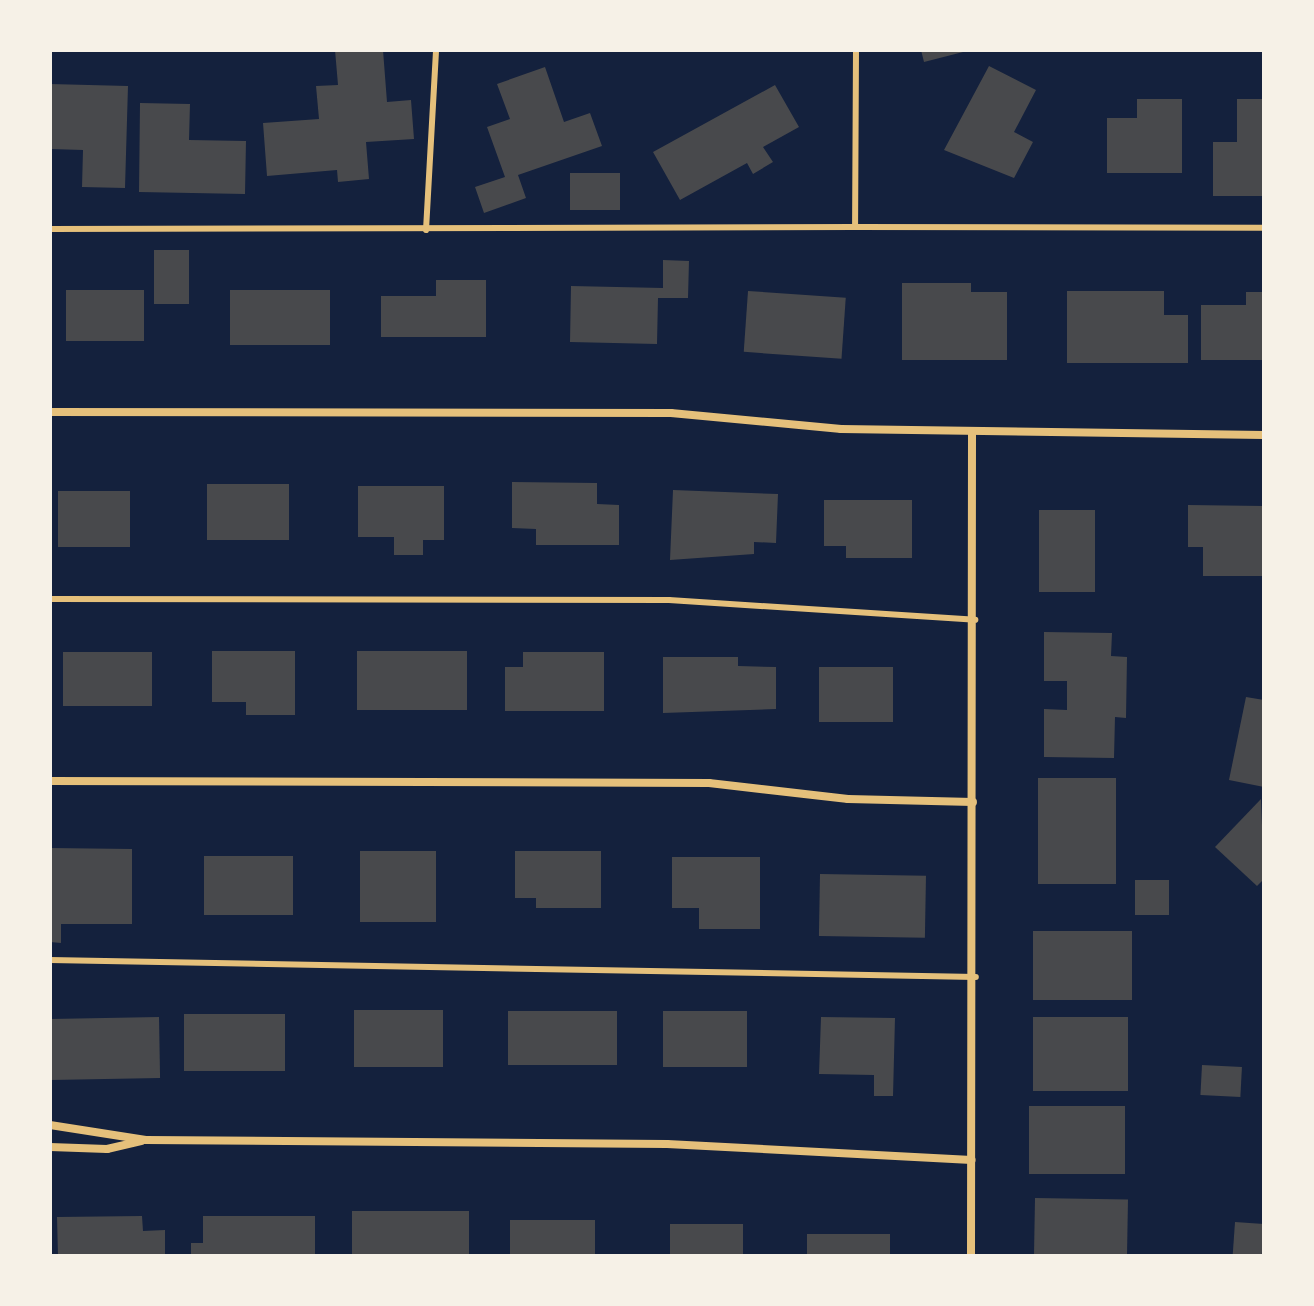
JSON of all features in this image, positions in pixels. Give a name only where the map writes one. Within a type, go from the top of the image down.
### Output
[{"type":"street","points":[[50,412],[671,413],[972,433],[1264,435]]},
{"type":"street","points":[[971,1256],[976,977],[972,433]]},
{"type":"street","points":[[50,781],[709,783],[973,802]]},
{"type":"street","points":[[50,1125],[146,1140],[667,1144],[972,1160]]},
{"type":"street","points":[[50,1147],[107,1149],[146,1140]]},
{"type":"lane","points":[[426,230],[436,50]]},
{"type":"lane","points":[[855,227],[856,50]]},
{"type":"lane","points":[[50,229],[1264,228]]},
{"type":"lane","points":[[50,599],[669,600],[975,620]]},
{"type":"lane","points":[[50,960],[976,977]]},
{"type":"building","points":[[335,50],[383,50],[387,102],[411,100],[414,139],[366,142],[369,179],[338,182],[337,170],[267,176],[263,123],[319,119],[316,86],[338,85]]},
{"type":"building","points":[[921,50],[967,50],[967,51],[924,62]]},
{"type":"building","points":[[989,66],[1036,90],[1014,132],[1033,142],[1014,178],[944,150]]},
{"type":"building","points":[[545,67],[564,122],[590,113],[602,146],[518,175],[526,198],[484,213],[475,187],[505,177],[487,127],[510,119],[497,84]]},
{"type":"building","points":[[50,84],[128,86],[125,188],[82,187],[83,150],[50,149]]},
{"type":"building","points":[[775,85],[799,127],[763,147],[773,162],[753,174],[747,163],[680,200],[653,152]]},
{"type":"building","points":[[1137,99],[1182,99],[1182,173],[1107,173],[1107,118],[1137,118]]},
{"type":"building","points":[[1237,99],[1264,99],[1264,196],[1213,196],[1213,142],[1237,142]]},
{"type":"building","points":[[140,103],[190,104],[189,140],[246,141],[245,194],[139,192]]},
{"type":"building","points":[[570,173],[620,173],[620,210],[570,210]]},
{"type":"building","points":[[154,250],[189,250],[189,304],[154,304]]},
{"type":"building","points":[[663,260],[689,261],[688,298],[658,298],[657,344],[570,342],[571,286],[663,288]]},
{"type":"building","points":[[436,280],[486,280],[486,337],[381,337],[381,296],[436,296]]},
{"type":"building","points":[[902,283],[971,283],[971,292],[1007,292],[1007,360],[902,360]]},
{"type":"building","points":[[66,290],[144,290],[144,341],[66,341]]},
{"type":"building","points":[[230,290],[330,290],[330,345],[230,345]]},
{"type":"building","points":[[748,291],[846,298],[842,359],[744,352]]},
{"type":"building","points":[[1067,291],[1164,291],[1164,315],[1188,315],[1188,363],[1067,363]]},
{"type":"building","points":[[1246,292],[1264,292],[1264,360],[1201,360],[1201,305],[1246,305]]},
{"type":"building","points":[[512,482],[597,483],[597,504],[619,505],[619,545],[536,545],[536,529],[512,528]]},
{"type":"building","points":[[207,484],[289,484],[289,540],[207,540]]},
{"type":"building","points":[[358,486],[444,486],[444,540],[423,540],[423,555],[394,555],[394,537],[358,537]]},
{"type":"building","points":[[673,490],[778,494],[776,543],[754,542],[754,554],[670,560]]},
{"type":"building","points":[[58,491],[130,491],[130,547],[58,547]]},
{"type":"building","points":[[824,500],[912,500],[912,558],[846,558],[846,546],[824,546]]},
{"type":"building","points":[[1188,505],[1264,506],[1262,576],[1203,576],[1203,547],[1188,547]]},
{"type":"building","points":[[1039,510],[1095,510],[1095,592],[1039,592]]},
{"type":"building","points":[[1044,632],[1112,633],[1111,656],[1127,657],[1126,718],[1115,717],[1114,758],[1044,757],[1044,709],[1067,710],[1067,681],[1044,681]]},
{"type":"building","points":[[212,651],[295,651],[295,715],[246,715],[246,702],[212,702]]},
{"type":"building","points":[[357,651],[467,651],[467,710],[357,710]]},
{"type":"building","points":[[63,652],[152,652],[152,706],[63,706]]},
{"type":"building","points":[[523,652],[604,652],[604,711],[505,711],[505,667],[523,667]]},
{"type":"building","points":[[663,657],[738,657],[738,666],[776,667],[776,709],[663,713]]},
{"type":"building","points":[[819,667],[893,667],[893,722],[819,722]]},
{"type":"building","points":[[1246,697],[1264,700],[1264,787],[1229,780]]},
{"type":"building","points":[[1038,778],[1116,778],[1116,884],[1038,884]]},
{"type":"building","points":[[1261,799],[1264,879],[1257,886],[1215,847]]},
{"type":"building","points":[[50,848],[132,849],[132,924],[61,924],[61,943],[50,942]]},
{"type":"building","points":[[360,851],[436,851],[436,922],[360,922]]},
{"type":"building","points":[[515,851],[601,851],[601,908],[536,908],[536,898],[515,898]]},
{"type":"building","points":[[204,856],[293,856],[293,915],[204,915]]},
{"type":"building","points":[[672,857],[760,857],[760,929],[699,929],[699,908],[672,908]]},
{"type":"building","points":[[820,874],[926,876],[925,938],[819,936]]},
{"type":"building","points":[[1135,880],[1169,880],[1169,915],[1135,915]]},
{"type":"building","points":[[1033,931],[1132,931],[1132,1000],[1033,1000]]},
{"type":"building","points":[[354,1010],[443,1010],[443,1067],[354,1067]]},
{"type":"building","points":[[508,1011],[617,1011],[617,1065],[508,1065]]},
{"type":"building","points":[[663,1011],[747,1011],[747,1067],[663,1067]]},
{"type":"building","points":[[184,1014],[285,1014],[285,1071],[184,1071]]},
{"type":"building","points":[[159,1017],[160,1078],[51,1080],[50,1019]]},
{"type":"building","points":[[821,1017],[895,1018],[893,1096],[874,1096],[874,1075],[819,1074]]},
{"type":"building","points":[[1033,1017],[1128,1017],[1128,1091],[1033,1091]]},
{"type":"building","points":[[1202,1065],[1242,1067],[1240,1097],[1200,1095]]},
{"type":"building","points":[[1029,1106],[1125,1106],[1125,1174],[1029,1174]]},
{"type":"building","points":[[1035,1198],[1128,1200],[1127,1256],[1034,1256]]},
{"type":"building","points":[[352,1211],[469,1211],[469,1256],[352,1256]]},
{"type":"building","points":[[142,1216],[143,1231],[165,1230],[165,1256],[58,1256],[57,1217]]},
{"type":"building","points":[[203,1216],[315,1216],[315,1256],[191,1256],[191,1243],[203,1243]]},
{"type":"building","points":[[510,1220],[595,1220],[595,1256],[510,1256]]},
{"type":"building","points":[[1235,1222],[1264,1224],[1262,1256],[1233,1256]]},
{"type":"building","points":[[670,1224],[743,1224],[743,1256],[670,1256]]},
{"type":"building","points":[[807,1234],[890,1234],[890,1256],[807,1256]]}]
